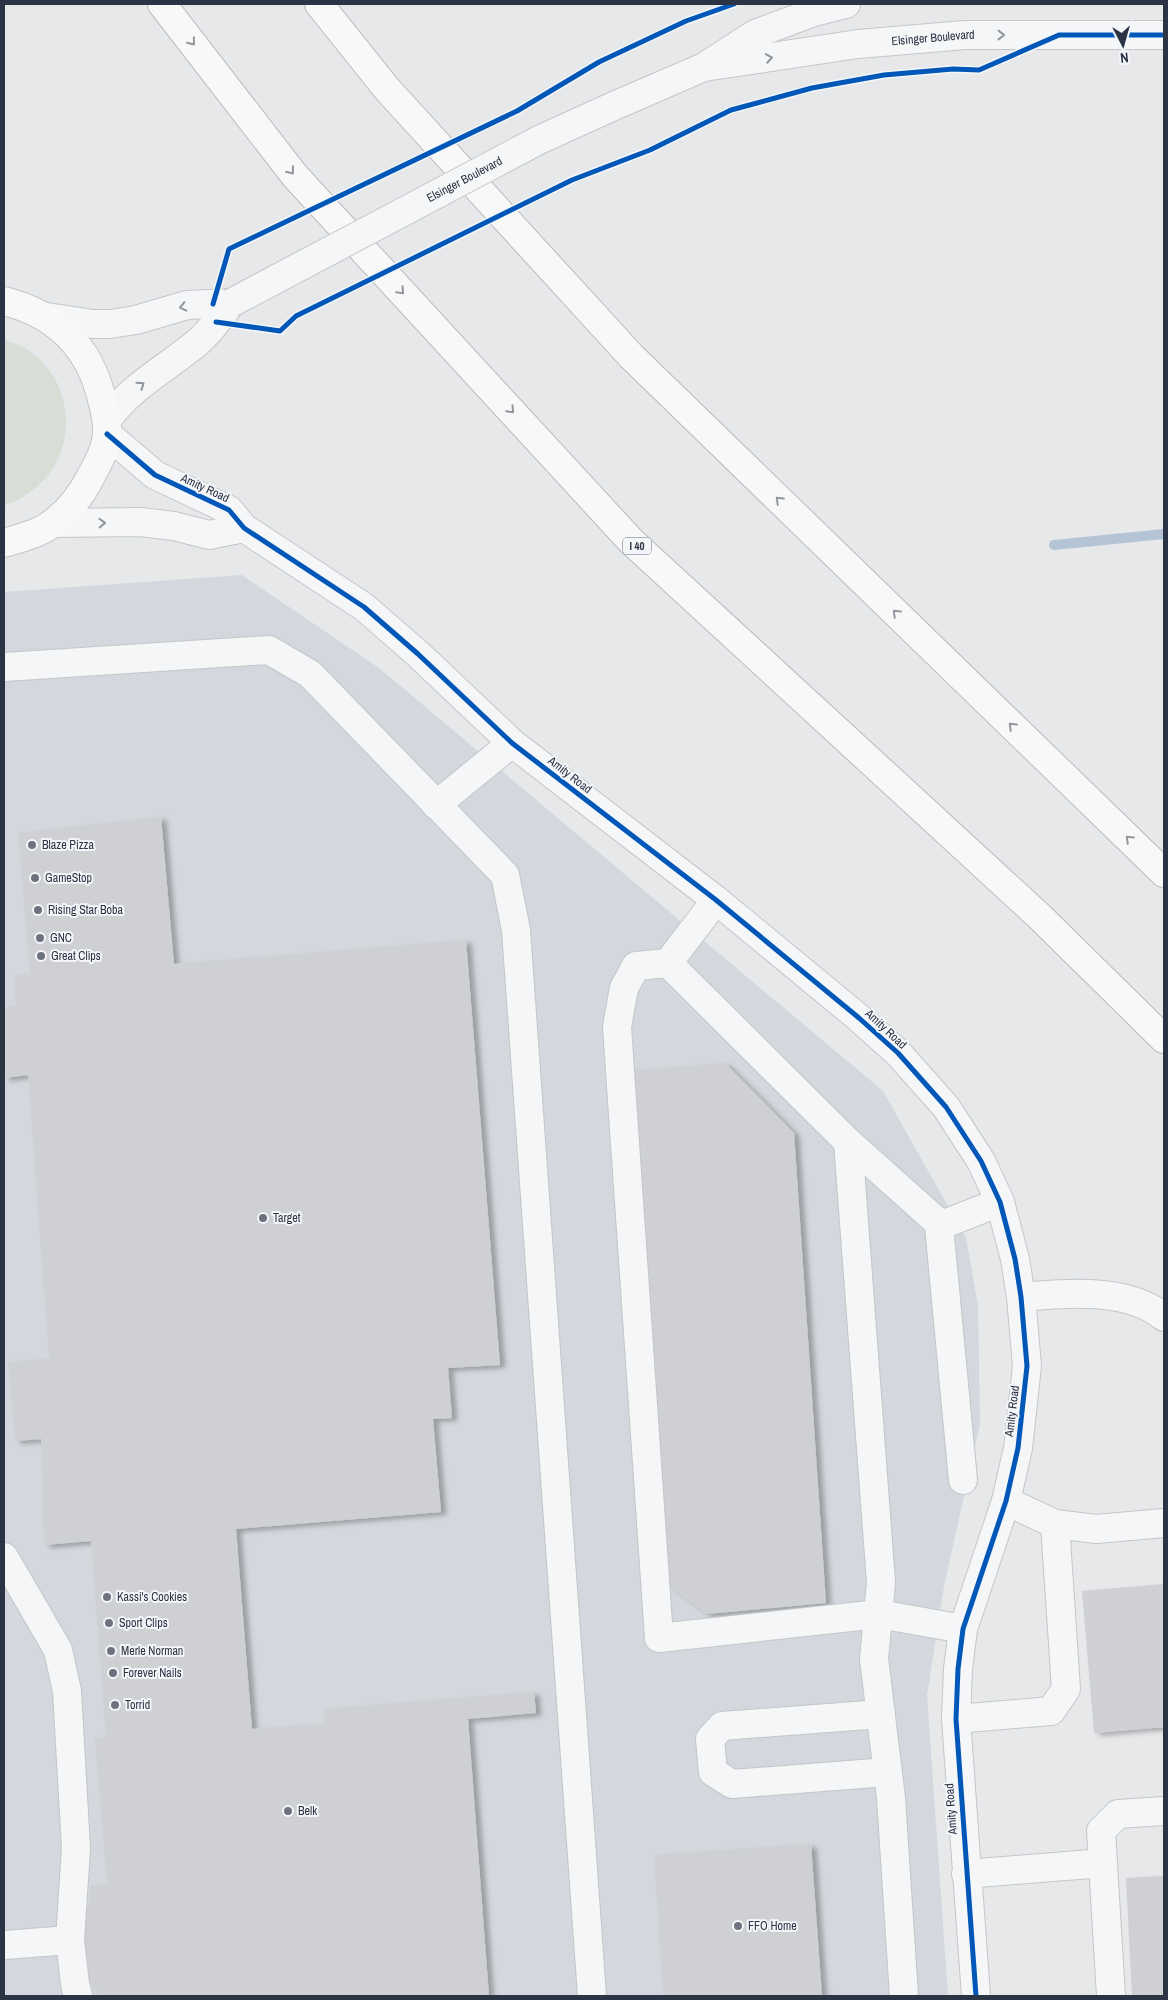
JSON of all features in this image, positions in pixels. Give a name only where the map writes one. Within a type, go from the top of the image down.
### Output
[{"type":"main road","name":"I 40","points":[[162,4],[295,176],[632,541],[1039,916],[1164,1039]]},
{"type":"main road","points":[[319,4],[387,89],[631,356],[1164,873]]},
{"type":"main road","points":[[4,301],[23,306],[47,317],[81,349],[100,391],[107,427],[103,452],[85,488],[73,504],[53,523],[29,535],[4,543]]},
{"type":"street","name":"Elsinger Boulevard","points":[[107,427],[119,403],[134,389],[200,340],[231,303],[539,140],[704,68],[755,34],[814,12],[846,4]]},
{"type":"street","name":"Elsinger Boulevard","points":[[704,68],[858,44],[965,35],[1164,35]]},
{"type":"street","name":"Elsinger Boulevard","points":[[47,317],[93,324],[110,324],[136,320],[187,305],[231,303]]},
{"type":"street","name":"Amity Road","points":[[107,427],[155,475],[229,510],[244,528],[364,607],[512,743],[716,900],[859,1018],[898,1053],[946,1107],[981,1162],[1000,1202],[1015,1259],[1021,1297],[1027,1366],[1018,1448],[1006,1501],[963,1629],[958,1669],[956,1719],[976,1996]]},
{"type":"street","points":[[53,523],[140,522],[174,526],[209,535],[244,528]]},
{"type":"street","points":[[4,667],[269,650],[310,674],[505,875],[516,930],[592,1996]]},
{"type":"street","points":[[436,805],[512,743]]},
{"type":"street","points":[[716,900],[668,963],[636,966],[624,988],[617,1027],[659,1638],[879,1614],[963,1629]]},
{"type":"street","points":[[668,963],[848,1142],[941,1225]]},
{"type":"street","points":[[848,1142],[881,1572],[874,1659],[888,1772],[904,1996]]},
{"type":"street","points":[[963,1480],[939,1226],[1000,1202]]},
{"type":"street","points":[[1021,1297],[1064,1293],[1108,1295],[1153,1308],[1164,1317]]},
{"type":"street","points":[[1006,1501],[1055,1524],[1096,1529],[1164,1523]]},
{"type":"street","points":[[956,1719],[1050,1712],[1066,1689],[1055,1524]]},
{"type":"street","points":[[4,1557],[58,1650],[67,1691],[76,1848],[70,1940],[78,1996]]},
{"type":"street","points":[[881,1714],[722,1726],[710,1739],[713,1772],[732,1784],[888,1772]]},
{"type":"street","points":[[1112,1996],[1101,1831],[1118,1814],[1164,1811]]},
{"type":"street","points":[[966,1874],[1103,1863]]},
{"type":"street","points":[[4,1945],[70,1940]]},
{"type":"shaded area","points":[[4,340],[27,349],[45,364],[57,383],[64,405],[66,428],[62,451],[51,471],[34,489],[16,501],[4,505]]},
{"type":"shaded area","points":[[242,575],[379,668],[883,1091],[966,1238],[978,1306],[980,1424],[944,1586],[927,1695],[948,1996],[4,1996],[4,592]]},
{"type":"building","name":"Target","points":[[161,817],[174,964],[466,940],[500,1365],[448,1368],[452,1418],[433,1419],[441,1512],[236,1529],[252,1729],[325,1724],[323,1709],[534,1692],[536,1713],[468,1719],[489,1996],[98,1996],[98,1990],[90,1984],[81,1911],[86,1910],[90,1901],[90,1886],[107,1884],[95,1738],[106,1738],[91,1541],[44,1545],[41,1439],[15,1441],[8,1362],[49,1359],[28,1075],[4,1078],[4,1007],[16,1006],[14,975],[30,973],[18,833]]},
{"type":"building","points":[[725,1063],[794,1133],[826,1603],[707,1614],[669,1586],[629,1071]]},
{"type":"building","points":[[1164,1584],[1164,1727],[1094,1733],[1082,1591]]},
{"type":"building","name":"FFO Home","points":[[811,1844],[822,1996],[663,1996],[654,1855]]},
{"type":"building","points":[[1164,1876],[1164,1996],[1132,1996],[1126,1878]]},
{"type":"waterway","points":[[1054,545],[1164,534]]},
{"type":"cycle path","points":[[213,304],[229,249],[517,111],[599,62],[686,21],[734,4]]},
{"type":"cycle path","points":[[216,322],[280,331],[296,316],[572,180],[650,150],[731,110],[812,88],[884,75],[953,69],[979,70],[1059,35],[1164,35]]},
{"type":"cycle path","points":[[107,434],[155,475],[229,510],[244,528],[364,607],[418,654],[512,743],[716,900],[859,1018],[898,1053],[946,1107],[981,1161],[1000,1202],[1015,1259],[1021,1297],[1027,1366],[1018,1448],[1006,1501],[963,1629],[958,1669],[956,1719],[976,1996]]},
{"type":"place","name":"Blaze Pizza","points":[[32,845]]},
{"type":"place","name":"GameStop","points":[[35,878]]},
{"type":"place","name":"Rising Star Boba","points":[[38,910]]},
{"type":"place","name":"GNC","points":[[40,938]]},
{"type":"place","name":"Great Clips","points":[[41,956]]},
{"type":"place","name":"Target","points":[[263,1218]]},
{"type":"place","name":"Kassi's Cookies","points":[[107,1597]]},
{"type":"place","name":"Sport Clips","points":[[109,1623]]},
{"type":"place","name":"Merle Norman","points":[[111,1651]]},
{"type":"place","name":"Forever Nails","points":[[113,1673]]},
{"type":"place","name":"Torrid","points":[[115,1705]]},
{"type":"place","name":"Belk","points":[[288,1811]]},
{"type":"place","name":"FFO Home","points":[[738,1926]]}]
